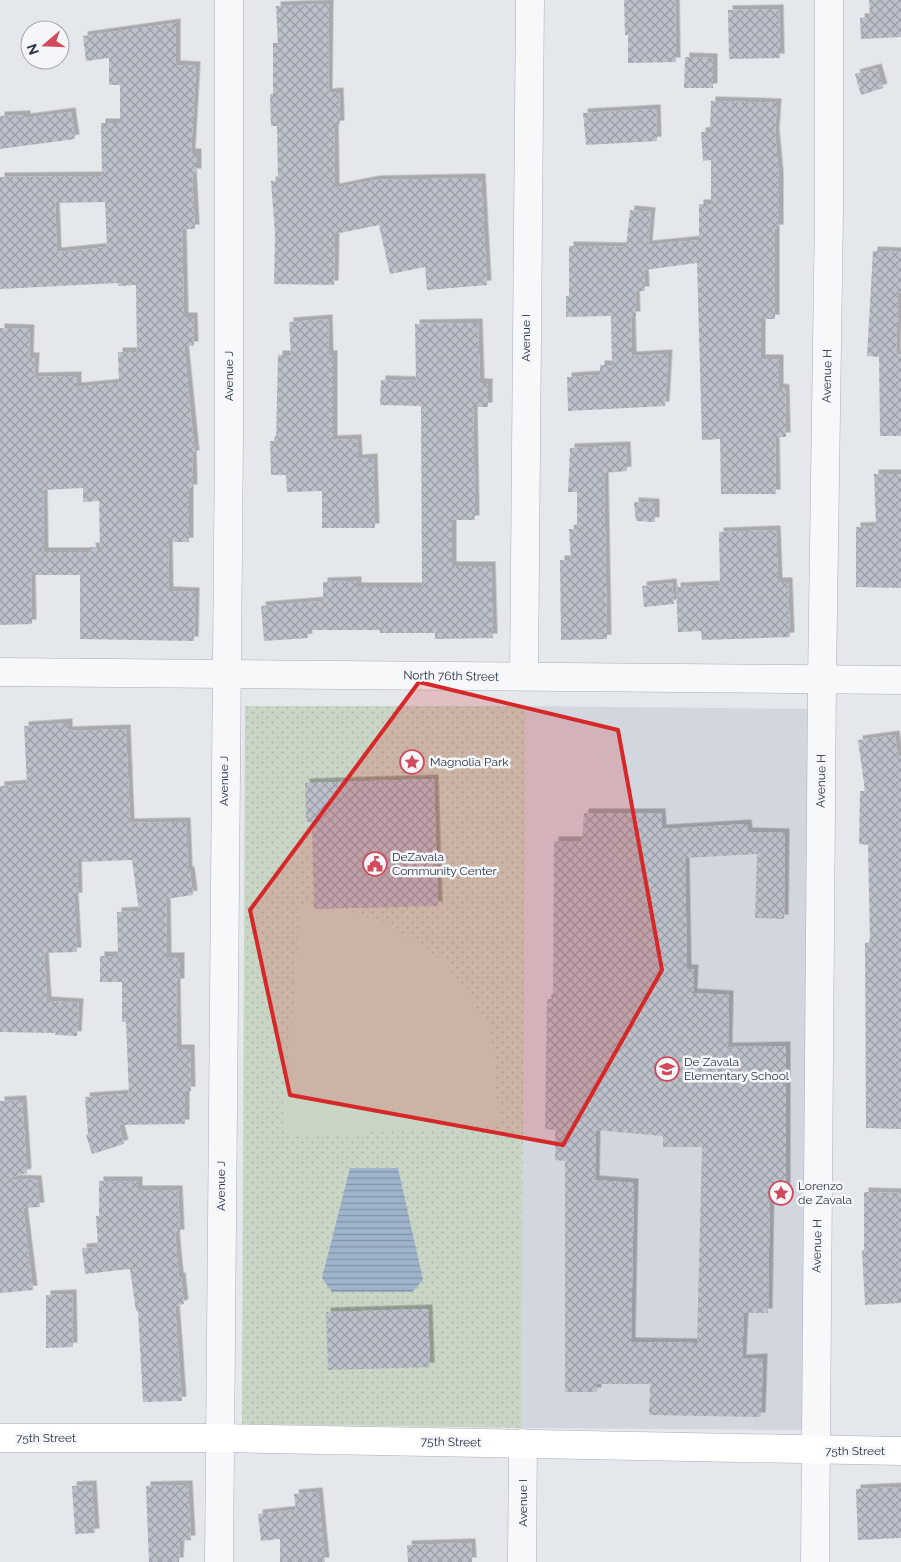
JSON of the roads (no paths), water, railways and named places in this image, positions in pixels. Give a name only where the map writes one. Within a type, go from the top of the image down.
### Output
[{"type":"main road","name":"75th Street","points":[[0,1438],[219,1438],[524,1443],[814,1451],[901,1451]]},
{"type":"street","name":"Avenue J","points":[[219,1562],[225,673],[229,435],[229,0]]},
{"type":"street","name":"Avenue I","points":[[524,676],[530,0]]},
{"type":"street","name":"Avenue H","points":[[815,1562],[814,1451],[829,211],[829,0]]},
{"type":"street","name":"North 76th Street","points":[[0,672],[901,680]]},
{"type":"street","name":"Avenue I","points":[[522,1562],[524,1443]]},
{"type":"water","points":[[350,1168],[398,1168],[423,1280],[412,1292],[332,1292],[322,1278]]},
{"type":"place","name":"Magnolia Park","points":[[412,762]]},
{"type":"place","name":"DeZavala Community Center","points":[[375,864]]},
{"type":"place","name":"De Zavala Elementary School","points":[[667,1069]]},
{"type":"place","name":"Lorenzo de Zavala","points":[[781,1193]]}]
